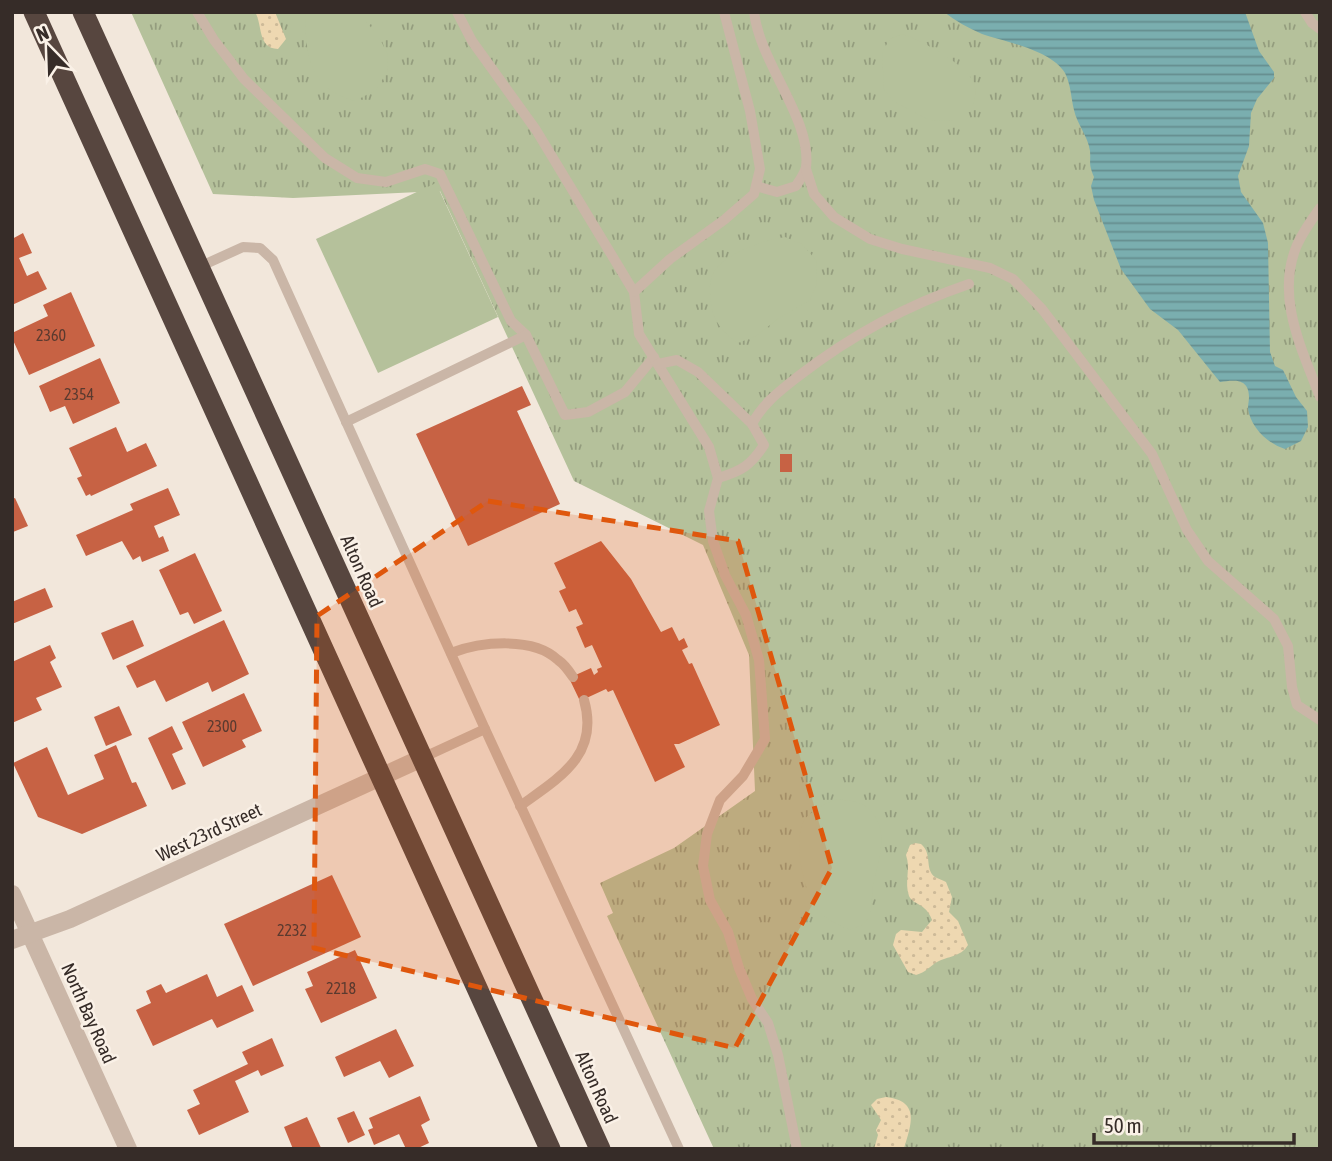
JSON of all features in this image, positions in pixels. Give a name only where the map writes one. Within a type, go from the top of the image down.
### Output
[{"type":"highway","points":[[34,12],[550,1149]]},
{"type":"highway","name":"Alton Road","points":[[83,12],[600,1149]]},
{"type":"street","name":"West 23rd Street","points":[[12,940],[70,919],[422,758]]},
{"type":"street","name":"North Bay Road","points":[[12,894],[128,1149]]},
{"type":"lane","points":[[197,12],[214,40],[244,79],[325,159],[357,178],[386,182],[425,169],[440,174],[511,321],[526,335],[565,415],[588,412],[625,392],[656,360],[677,360],[698,372],[752,424],[764,445],[753,463],[718,478]]},
{"type":"lane","points":[[457,12],[472,41],[536,130],[634,292],[639,334],[709,447],[718,478],[709,511],[713,541],[725,576],[746,614],[759,660],[765,739],[743,776],[720,800],[706,834],[704,866],[710,900],[728,932],[752,999],[768,1023],[778,1055],[797,1149]]},
{"type":"lane","points":[[634,292],[670,259],[754,194],[760,169],[750,111],[724,12]]},
{"type":"lane","points":[[754,12],[765,55],[804,136],[806,169],[814,194],[834,217],[870,239],[902,249],[990,268],[1013,279],[1042,309],[1152,454],[1187,530],[1208,561],[1274,618],[1288,646],[1292,687],[1297,705],[1320,720]]},
{"type":"lane","points":[[1305,12],[1320,29]]},
{"type":"lane","points":[[756,186],[777,192],[796,186],[806,169]]},
{"type":"lane","points":[[1320,208],[1297,245],[1288,280],[1291,317],[1320,397]]},
{"type":"lane","points":[[199,267],[243,247],[260,248],[273,260],[520,806],[679,1149]]},
{"type":"lane","points":[[752,424],[759,410],[779,392],[844,342],[930,297],[970,284]]},
{"type":"lane","points":[[346,422],[526,335]]},
{"type":"lane","points":[[451,653],[471,646],[504,644],[536,647],[557,658],[573,677]]},
{"type":"lane","points":[[520,806],[568,770],[586,740],[589,718],[584,700]]},
{"type":"lane","points":[[422,758],[485,729]]},
{"type":"highlighted area","points":[[488,501],[738,541],[832,868],[735,1048],[314,948],[317,616]]},
{"type":"green space","points":[[131,12],[1320,12],[1320,1149],[714,1149],[607,916],[613,913],[600,883],[674,848],[755,791],[749,655],[703,545],[574,481],[440,191],[293,198],[213,194]]},
{"type":"green space","points":[[305,12],[359,12],[380,39],[388,55],[387,72],[376,90],[355,101],[328,88],[313,68],[309,56]]},
{"type":"green space","points":[[902,34],[942,54],[970,76],[975,90],[971,111],[953,120],[931,121],[893,101],[884,89],[882,52],[890,39]]},
{"type":"green space","points":[[436,183],[498,317],[378,373],[316,239]]},
{"type":"green space","points":[[785,237],[802,244],[816,260],[817,283],[810,300],[779,318],[756,336],[738,343],[728,336],[714,316],[710,292],[712,276],[720,265],[736,253]]},
{"type":"green space","points":[[836,799],[864,805],[877,819],[880,828],[880,857],[870,914],[864,923],[850,930],[829,919],[813,903],[800,857],[800,834],[804,820],[816,809]]},
{"type":"sand","points":[[255,12],[275,12],[286,39],[278,49],[267,45]]},
{"type":"sand","points":[[915,843],[925,848],[932,874],[946,882],[952,897],[949,912],[958,921],[968,945],[958,954],[937,962],[916,975],[908,972],[893,945],[896,934],[901,930],[922,932],[932,920],[926,910],[909,896],[906,855],[910,845]]},
{"type":"sand","points":[[886,1097],[905,1103],[909,1109],[911,1123],[904,1149],[874,1149],[878,1135],[876,1130],[881,1120],[871,1105],[877,1099]]},
{"type":"water","points":[[944,12],[1245,12],[1259,51],[1274,72],[1274,78],[1257,99],[1251,113],[1249,146],[1238,176],[1241,192],[1263,223],[1268,243],[1270,352],[1275,366],[1283,370],[1296,397],[1307,411],[1308,427],[1301,441],[1285,449],[1261,434],[1249,415],[1249,397],[1244,383],[1220,382],[1178,330],[1150,309],[1121,269],[1094,200],[1091,186],[1094,177],[1090,166],[1089,146],[1075,115],[1065,73],[1050,58],[977,32]]},
{"type":"building","points":[[23,233],[32,253],[19,258],[27,276],[38,271],[47,289],[12,305],[12,239]]},
{"type":"building","points":[[71,292],[95,346],[29,375],[12,333],[48,316],[43,305]]},
{"type":"building","points":[[100,358],[120,403],[73,424],[65,406],[50,412],[39,386]]},
{"type":"building","points":[[522,386],[531,405],[517,411],[560,504],[468,546],[416,434]]},
{"type":"building","points":[[116,427],[127,452],[146,443],[157,466],[86,496],[77,478],[82,476],[69,448]]},
{"type":"building","points":[[780,454],[792,454],[792,472],[780,472]]},
{"type":"building","points":[[168,488],[180,515],[154,526],[159,538],[163,536],[169,551],[142,562],[140,556],[133,560],[122,541],[86,556],[76,535],[133,510],[130,504]]},
{"type":"building","points":[[15,498],[28,526],[13,532],[12,499]]},
{"type":"building","points":[[601,541],[631,579],[661,632],[672,627],[679,641],[684,638],[688,647],[682,650],[689,664],[692,663],[720,725],[674,744],[685,767],[655,782],[613,690],[608,692],[606,689],[580,701],[569,678],[591,668],[594,675],[598,672],[597,669],[602,667],[592,645],[585,648],[576,627],[583,624],[576,609],[569,612],[559,591],[566,588],[554,563]]},
{"type":"building","points":[[195,553],[222,611],[194,624],[188,612],[180,615],[159,570]]},
{"type":"building","points":[[45,588],[53,607],[12,624],[12,602]]},
{"type":"building","points":[[133,620],[144,646],[113,660],[101,633]]},
{"type":"building","points":[[224,620],[249,674],[212,692],[208,682],[166,702],[155,680],[137,688],[126,666]]},
{"type":"building","points":[[50,645],[56,658],[50,662],[62,687],[36,698],[42,710],[12,723],[12,662]]},
{"type":"building","points":[[244,693],[262,731],[242,740],[246,747],[203,767],[182,722]]},
{"type":"building","points":[[119,706],[132,735],[106,746],[94,717]]},
{"type":"building","points":[[172,726],[183,749],[172,754],[186,784],[172,790],[148,738]]},
{"type":"building","points":[[116,745],[132,783],[136,782],[147,806],[82,834],[38,817],[13,763],[47,747],[68,795],[104,779],[94,755]]},
{"type":"building","points":[[332,875],[361,937],[253,986],[224,924]]},
{"type":"building","points":[[355,950],[377,998],[321,1023],[305,989],[313,986],[307,972]]},
{"type":"building","points":[[207,974],[217,997],[242,985],[254,1011],[217,1028],[212,1019],[153,1046],[136,1010],[151,1003],[146,991],[161,984],[166,993]]},
{"type":"building","points":[[396,1029],[414,1066],[389,1078],[380,1061],[344,1077],[335,1057]]},
{"type":"building","points":[[272,1038],[284,1066],[261,1076],[258,1070],[235,1081],[249,1112],[199,1135],[187,1110],[200,1104],[193,1090],[248,1064],[242,1052]]},
{"type":"building","points":[[420,1096],[430,1120],[421,1125],[429,1143],[416,1149],[406,1149],[399,1134],[374,1145],[368,1130],[373,1128],[369,1118]]},
{"type":"building","points":[[354,1111],[365,1135],[348,1143],[337,1118]]},
{"type":"building","points":[[307,1117],[321,1148],[293,1149],[284,1127]]}]
